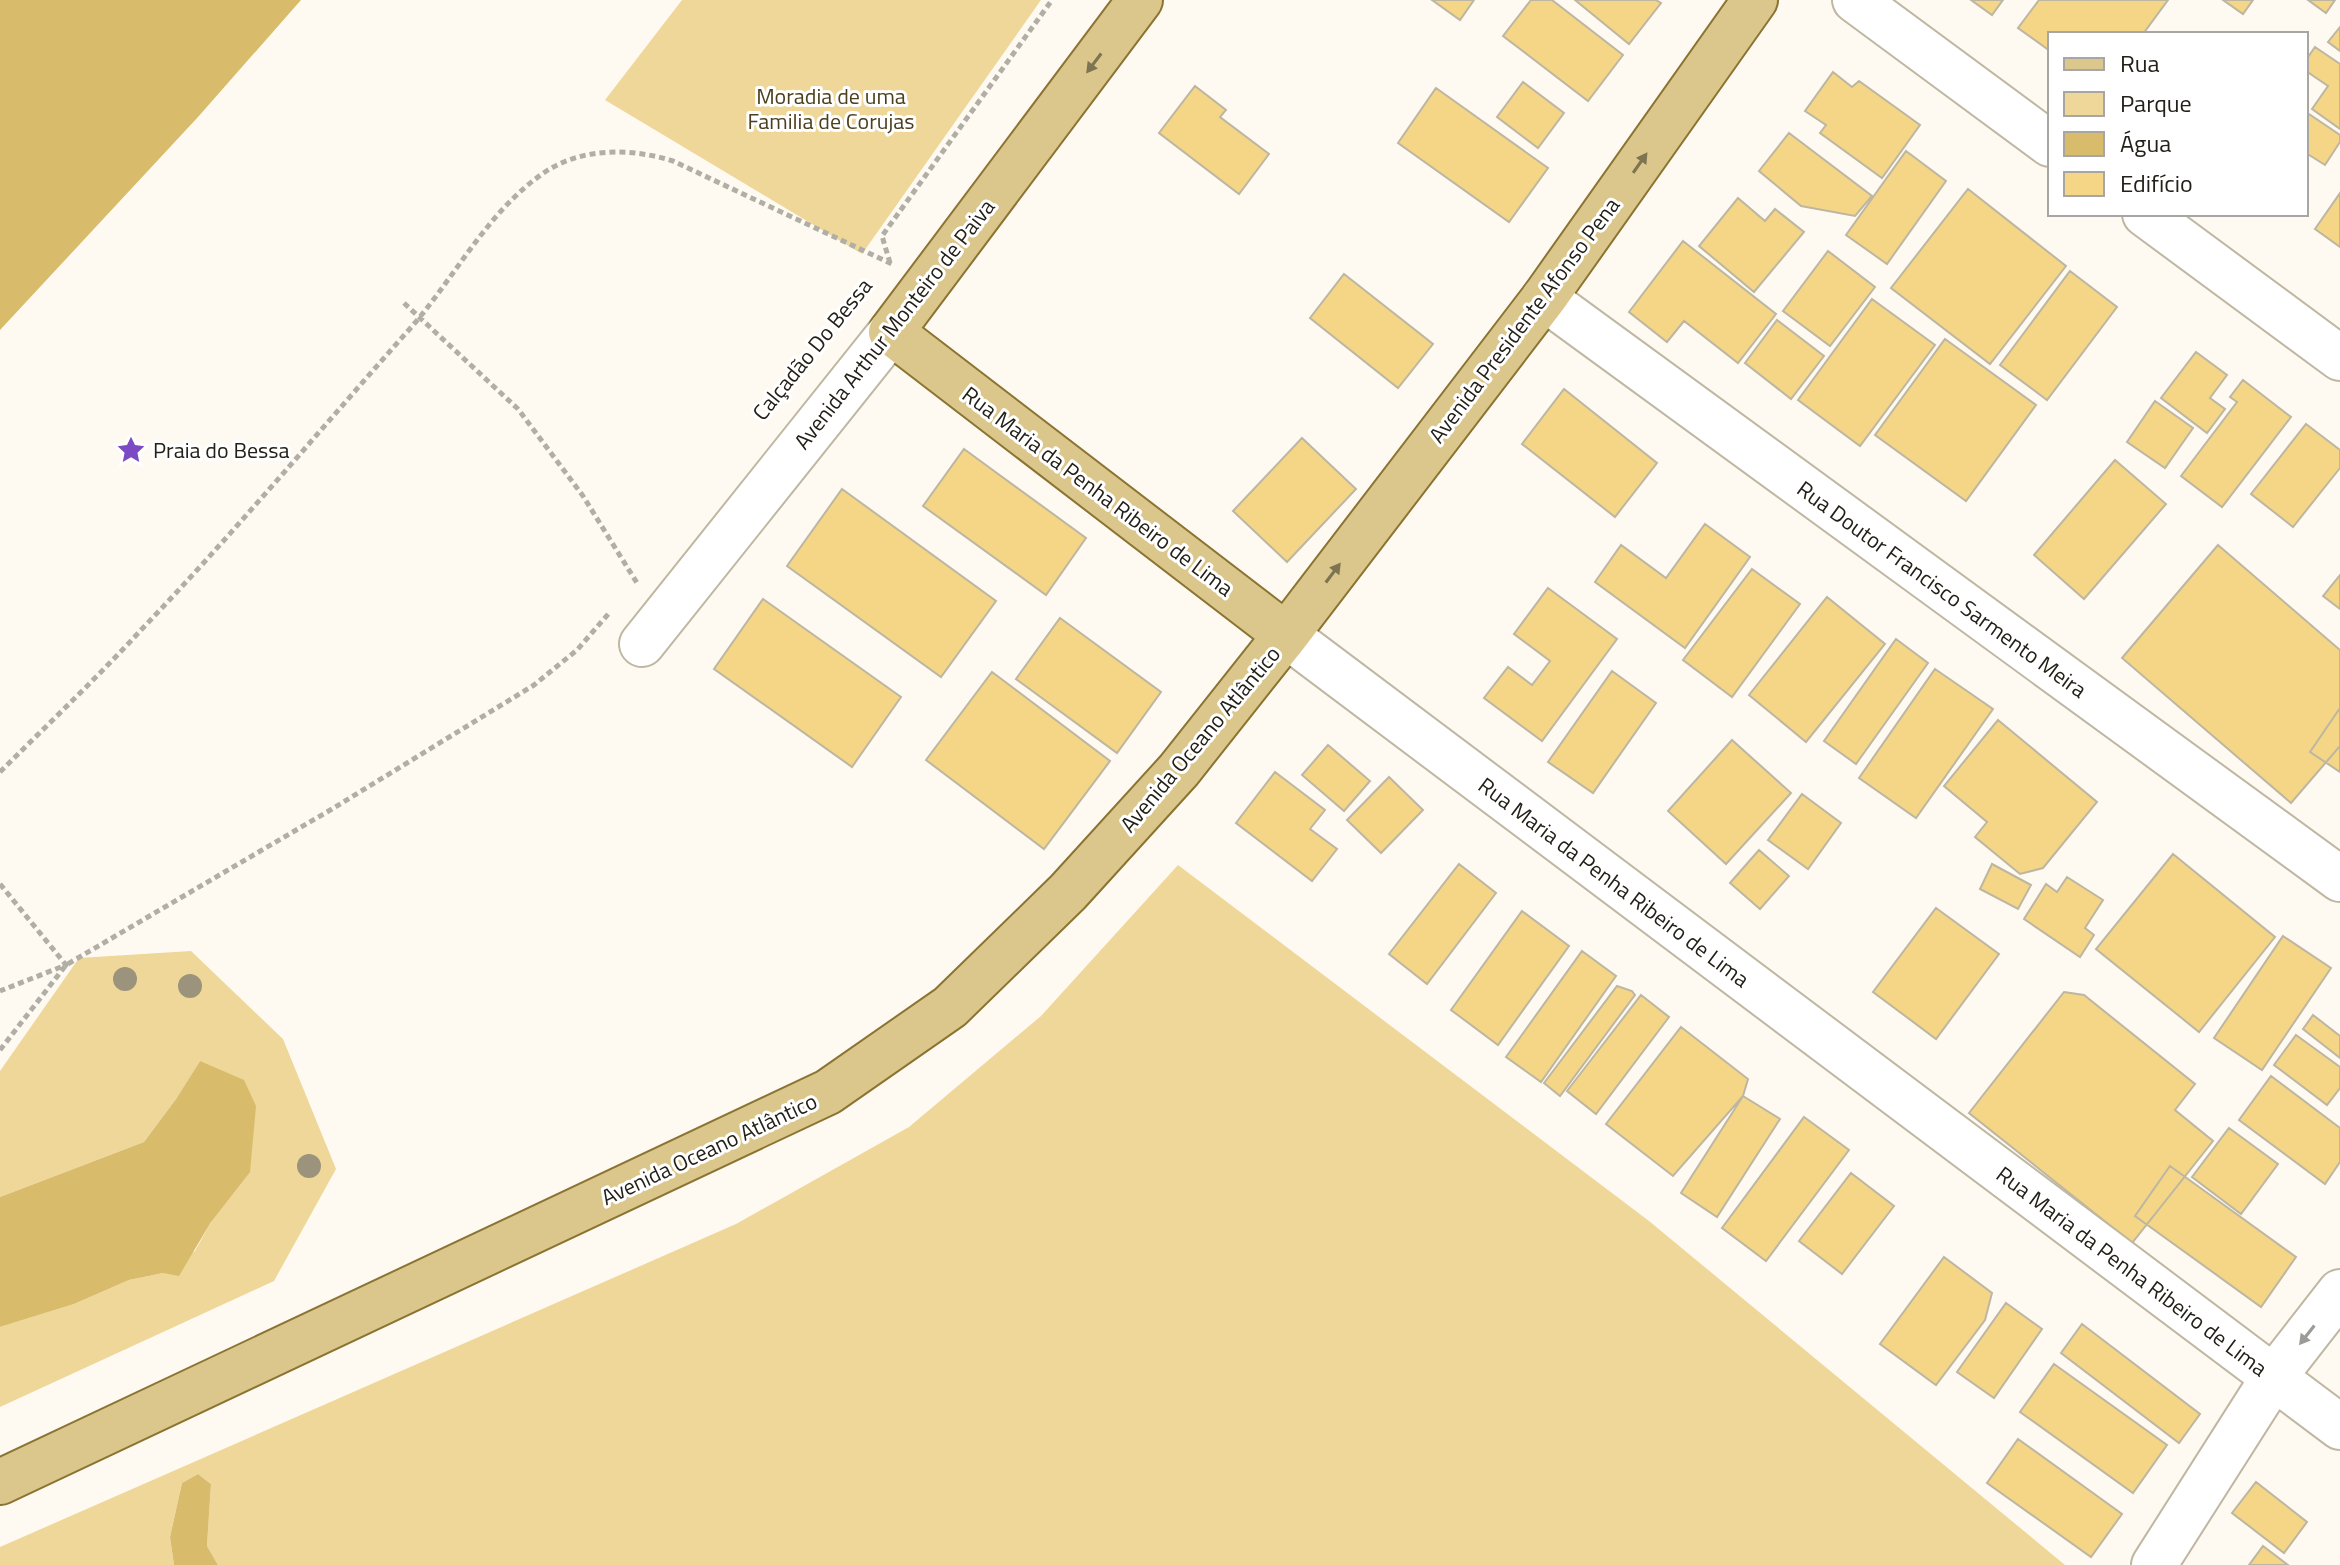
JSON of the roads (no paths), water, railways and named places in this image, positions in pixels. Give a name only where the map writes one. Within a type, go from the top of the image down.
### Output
[{"type":"main road","name":"Avenida Arthur Monteiro de Paiva","points":[[891,332],[912,278],[1140,0]]},
{"type":"main road","name":"Avenida Presidente Afonso Pena","points":[[1286,635],[1544,298],[1755,0]]},
{"type":"main road","name":"Rua Maria da Penha Ribeiro de Lima","points":[[891,332],[1286,635]]},
{"type":"main road","name":"Avenida Oceano Atlântico","points":[[0,1482],[828,1092],[950,1007],[1068,892],[1179,770],[1286,635]]},
{"type":"street","points":[[1855,0],[2048,143]]},
{"type":"street","points":[[2148,216],[2340,358]]},
{"type":"street","name":"Rua Doutor Francisco Sarmento Meira","points":[[1544,298],[2340,879]]},
{"type":"street","name":"Avenida Arthur Monteiro de Paiva","points":[[642,644],[649,590],[891,332]]},
{"type":"street","name":"Rua Maria da Penha Ribeiro de Lima","points":[[1286,635],[2340,1427]]},
{"type":"street","points":[[2154,1565],[2273,1378],[2340,1292]]},
{"type":"water","points":[[0,0],[301,0],[198,117],[0,330]]},
{"type":"water","points":[[200,1061],[244,1080],[256,1106],[250,1172],[211,1222],[179,1276],[163,1273],[129,1280],[74,1304],[0,1327],[0,1197],[144,1142]]},
{"type":"water","points":[[198,1474],[211,1484],[207,1546],[218,1565],[174,1565],[170,1537],[182,1483]]},
{"type":"place","name":"Praia do Bessa","points":[[131,450]]},
{"type":"park label","name":"Moradia de uma Familia de Corujas","points":[[831,108]]}]
